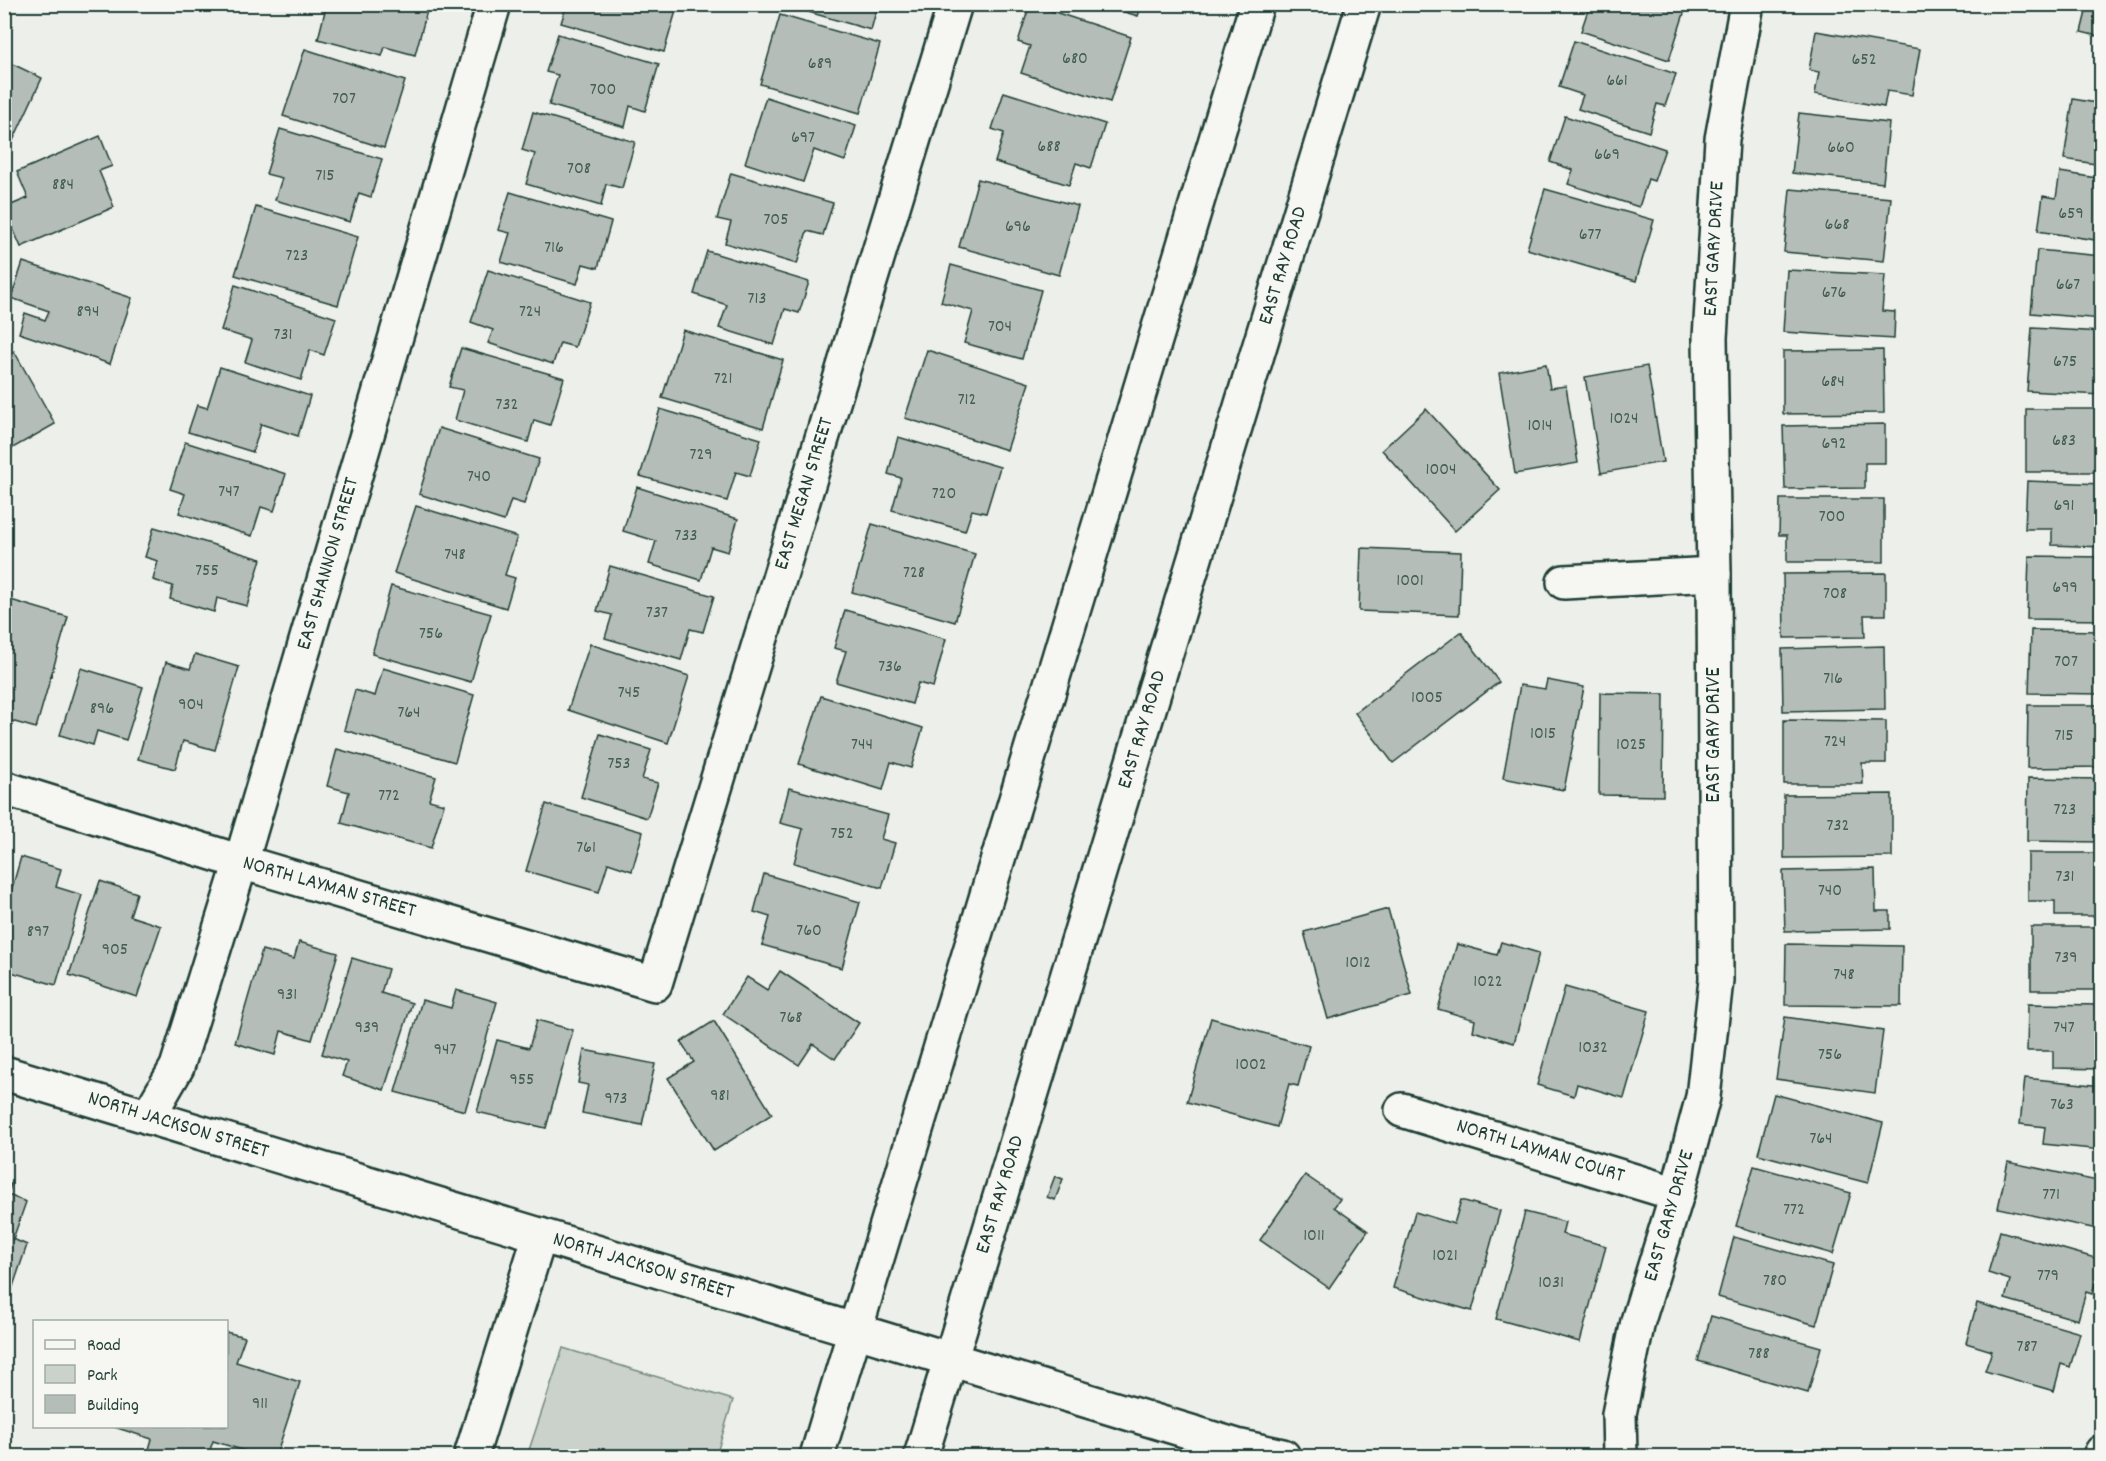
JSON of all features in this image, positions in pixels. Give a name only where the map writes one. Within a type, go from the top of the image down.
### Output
[{"type":"street","name":"EAST SHANNON STREET","points":[[148,1117],[177,1067],[241,861],[494,4]]},
{"type":"street","name":"EAST MEGAN STREET","points":[[655,984],[955,4]]},
{"type":"street","points":[[817,1456],[1257,4]]},
{"type":"street","name":"EAST RAY ROAD","points":[[921,1456],[1364,4]]},
{"type":"street","name":"EAST GARY DRIVE","points":[[1620,1456],[1619,1414],[1638,1322],[1677,1194],[1702,1097],[1716,980],[1710,338],[1722,139],[1747,4]]},
{"type":"street","points":[[1564,582],[1714,574]]},
{"type":"street","name":"NORTH LAYMAN STREET","points":[[4,788],[655,984]]},
{"type":"street","name":"NORTH JACKSON STREET","points":[[4,1073],[1237,1446],[1282,1456]]},
{"type":"street","name":"NORTH LAYMAN COURT","points":[[1402,1110],[1677,1194]]},
{"type":"street","points":[[471,1456],[540,1235]]},
{"type":"street","points":[[2100,1456],[2102,1452]]},
{"type":"green space","points":[[563,1348],[733,1400],[716,1456],[527,1456]]},
{"type":"building","points":[[316,4],[418,4],[428,7],[415,55],[385,47],[382,56],[318,39],[326,7]]},
{"type":"building","points":[[567,4],[678,4],[664,52],[561,23]]},
{"type":"building","points":[[800,4],[878,4],[871,30],[798,9]]},
{"type":"building","points":[[1030,4],[1131,37],[1110,102],[1021,73],[1030,46],[1018,42]]},
{"type":"building","points":[[1098,4],[1142,4],[1138,16]]},
{"type":"building","points":[[1590,4],[1687,4],[1669,60],[1581,31]]},
{"type":"building","points":[[2088,4],[2102,4],[2102,37],[2081,32]]},
{"type":"building","points":[[780,15],[880,44],[860,113],[760,84]]},
{"type":"building","points":[[1816,31],[1920,49],[1912,95],[1887,91],[1884,107],[1815,94],[1819,72],[1809,70]]},
{"type":"building","points":[[558,34],[659,64],[645,111],[630,106],[625,127],[549,105],[558,75],[546,72]]},
{"type":"building","points":[[1574,41],[1676,74],[1665,106],[1657,104],[1649,132],[1578,109],[1583,95],[1559,87]]},
{"type":"building","points":[[305,49],[405,81],[384,148],[283,116]]},
{"type":"building","points":[[4,60],[42,78],[4,160]]},
{"type":"building","points":[[1004,92],[1105,124],[1091,168],[1076,163],[1069,185],[995,162],[1004,133],[992,129]]},
{"type":"building","points":[[766,97],[856,126],[845,161],[814,150],[803,182],[745,163]]},
{"type":"building","points":[[2073,99],[2102,104],[2102,165],[2064,159]]},
{"type":"building","points":[[533,112],[635,142],[622,188],[606,184],[601,206],[526,184],[535,154],[522,150]]},
{"type":"building","points":[[1799,113],[1889,123],[1883,183],[1792,173]]},
{"type":"building","points":[[1565,116],[1665,149],[1654,181],[1648,179],[1639,207],[1568,184],[1573,170],[1550,162]]},
{"type":"building","points":[[280,129],[382,159],[371,197],[359,193],[350,222],[275,200],[282,178],[266,174]]},
{"type":"building","points":[[100,136],[112,166],[99,171],[114,207],[21,247],[4,208],[28,198],[17,172]]},
{"type":"building","points":[[2060,172],[2102,179],[2102,241],[2038,231],[2043,196],[2056,198]]},
{"type":"building","points":[[731,173],[833,203],[823,235],[807,231],[797,264],[725,243],[731,222],[717,219]]},
{"type":"building","points":[[978,179],[1078,206],[1059,275],[959,247]]},
{"type":"building","points":[[1545,189],[1654,220],[1636,281],[1527,249]]},
{"type":"building","points":[[1790,189],[1891,198],[1884,261],[1784,252]]},
{"type":"building","points":[[510,192],[611,222],[598,268],[583,264],[577,284],[501,262],[510,233],[498,230]]},
{"type":"building","points":[[256,207],[358,237],[338,305],[235,275]]},
{"type":"building","points":[[2037,250],[2102,256],[2102,319],[2031,313]]},
{"type":"building","points":[[707,251],[809,282],[799,313],[785,309],[774,345],[719,328],[727,305],[694,294]]},
{"type":"building","points":[[23,262],[132,298],[110,364],[19,333],[25,313],[45,320],[49,311],[11,298]]},
{"type":"building","points":[[951,265],[1041,290],[1022,359],[964,343],[973,311],[941,302]]},
{"type":"building","points":[[488,270],[590,302],[575,347],[560,343],[553,364],[488,343],[493,330],[471,322]]},
{"type":"building","points":[[1787,270],[1885,275],[1882,311],[1895,312],[1894,339],[1783,332]]},
{"type":"building","points":[[235,285],[336,318],[324,355],[310,350],[301,380],[245,362],[252,340],[221,330]]},
{"type":"building","points":[[2032,328],[2102,332],[2102,395],[2027,391]]},
{"type":"building","points":[[683,330],[783,360],[763,428],[662,398]]},
{"type":"building","points":[[461,348],[564,378],[550,425],[534,420],[528,442],[455,420],[463,390],[449,387]]},
{"type":"building","points":[[927,350],[1029,383],[1007,450],[905,418]]},
{"type":"building","points":[[1883,350],[1884,413],[1783,414],[1783,351]]},
{"type":"building","points":[[14,351],[55,424],[4,453],[4,357]]},
{"type":"building","points":[[1546,364],[1550,388],[1566,386],[1578,463],[1515,474],[1499,373]]},
{"type":"building","points":[[1647,366],[1663,462],[1601,473],[1585,377]]},
{"type":"building","points":[[220,367],[310,396],[298,436],[261,424],[253,452],[188,432],[197,405],[207,408]]},
{"type":"building","points":[[660,409],[761,439],[750,476],[736,472],[727,501],[640,476]]},
{"type":"building","points":[[1426,409],[1500,490],[1455,531],[1382,450]]},
{"type":"building","points":[[2026,409],[2102,409],[2102,472],[2026,472]]},
{"type":"building","points":[[1885,424],[1885,463],[1865,463],[1865,488],[1785,489],[1783,426]]},
{"type":"building","points":[[439,428],[539,459],[524,504],[511,500],[504,521],[419,494]]},
{"type":"building","points":[[898,437],[1000,467],[986,513],[972,510],[965,531],[892,510],[901,478],[888,474]]},
{"type":"building","points":[[185,442],[286,474],[274,511],[261,507],[252,536],[179,513],[185,494],[170,489]]},
{"type":"building","points":[[2027,481],[2102,484],[2102,547],[2052,545],[2052,529],[2025,529]]},
{"type":"building","points":[[637,487],[738,519],[728,552],[711,547],[701,580],[649,564],[656,541],[623,531]]},
{"type":"building","points":[[1780,499],[1884,499],[1884,562],[1787,562],[1787,535],[1779,535]]},
{"type":"building","points":[[416,506],[517,537],[505,575],[515,578],[506,608],[394,573]]},
{"type":"building","points":[[872,524],[975,554],[955,622],[852,592]]},
{"type":"building","points":[[154,527],[261,559],[247,606],[217,598],[214,612],[170,599],[173,586],[153,580],[158,561],[145,557]]},
{"type":"building","points":[[1361,548],[1461,552],[1459,615],[1359,611]]},
{"type":"building","points":[[2029,556],[2102,557],[2102,620],[2027,619]]},
{"type":"building","points":[[610,566],[714,596],[703,632],[690,629],[681,660],[605,638],[612,615],[597,611]]},
{"type":"building","points":[[1886,573],[1886,615],[1864,615],[1865,637],[1784,638],[1783,574]]},
{"type":"building","points":[[391,586],[491,614],[471,682],[372,654]]},
{"type":"building","points":[[4,598],[68,617],[36,728],[4,719]]},
{"type":"building","points":[[845,610],[946,639],[933,687],[918,683],[912,704],[836,682],[846,651],[834,648]]},
{"type":"building","points":[[2031,630],[2102,631],[2102,694],[2029,693]]},
{"type":"building","points":[[1461,632],[1499,682],[1393,763],[1355,713]]},
{"type":"building","points":[[590,644],[689,676],[668,743],[568,710]]},
{"type":"building","points":[[1884,646],[1885,709],[1783,711],[1782,649]]},
{"type":"building","points":[[195,654],[239,667],[215,750],[183,741],[175,769],[138,759],[166,662],[190,669]]},
{"type":"building","points":[[81,668],[143,687],[126,740],[97,731],[93,745],[60,735]]},
{"type":"building","points":[[383,668],[474,695],[455,762],[344,730],[355,690],[375,696]]},
{"type":"building","points":[[1547,680],[1584,687],[1564,790],[1503,778],[1520,685],[1545,689]]},
{"type":"building","points":[[1600,693],[1664,694],[1663,796],[1599,795]]},
{"type":"building","points":[[821,696],[923,728],[911,768],[891,762],[883,790],[799,764]]},
{"type":"building","points":[[2028,705],[2102,705],[2102,767],[2027,768]]},
{"type":"building","points":[[1784,720],[1886,721],[1886,763],[1862,763],[1863,784],[1784,784]]},
{"type":"building","points":[[600,734],[651,750],[642,779],[658,783],[647,818],[581,797]]},
{"type":"building","points":[[337,749],[436,777],[429,800],[444,804],[431,848],[341,823],[349,792],[327,786]]},
{"type":"building","points":[[2028,778],[2102,779],[2102,842],[2027,841]]},
{"type":"building","points":[[789,788],[888,815],[881,839],[895,843],[882,888],[794,863],[803,829],[780,823]]},
{"type":"building","points":[[1892,794],[1892,857],[1784,858],[1784,795]]},
{"type":"building","points":[[546,804],[643,832],[632,871],[608,863],[599,892],[526,871]]},
{"type":"building","points":[[2028,853],[2102,853],[2102,916],[2055,916],[2055,901],[2028,901]]},
{"type":"building","points":[[21,857],[61,869],[56,887],[82,895],[56,985],[4,970],[7,949],[4,948],[4,916]]},
{"type":"building","points":[[1875,869],[1876,911],[1890,911],[1890,929],[1785,931],[1783,871]]},
{"type":"building","points":[[764,874],[860,902],[842,968],[762,945],[770,917],[754,912]]},
{"type":"building","points":[[100,881],[137,893],[130,916],[161,926],[137,997],[69,975]]},
{"type":"building","points":[[1388,909],[1412,995],[1328,1019],[1304,932]]},
{"type":"building","points":[[2031,927],[2102,927],[2102,990],[2031,990]]},
{"type":"building","points":[[299,942],[338,953],[312,1040],[281,1031],[275,1055],[235,1043],[262,950],[294,959]]},
{"type":"building","points":[[1501,942],[1539,953],[1514,1043],[1473,1031],[1475,1020],[1438,1009],[1457,944],[1497,955]]},
{"type":"building","points":[[1786,944],[1902,946],[1901,1006],[1785,1005]]},
{"type":"building","points":[[352,958],[388,969],[381,993],[412,1003],[384,1090],[342,1076],[347,1062],[322,1054]]},
{"type":"building","points":[[780,971],[859,1023],[835,1059],[813,1044],[799,1065],[723,1014],[747,977],[767,990]]},
{"type":"building","points":[[1565,987],[1649,1011],[1624,1098],[1577,1084],[1574,1096],[1537,1085]]},
{"type":"building","points":[[456,990],[497,1002],[465,1111],[395,1092],[422,1000],[451,1008]]},
{"type":"building","points":[[2028,1004],[2102,1005],[2102,1069],[2053,1068],[2053,1051],[2027,1051]]},
{"type":"building","points":[[1785,1017],[1883,1031],[1875,1093],[1776,1079]]},
{"type":"building","points":[[1211,1018],[1309,1046],[1298,1086],[1289,1084],[1277,1127],[1187,1102]]},
{"type":"building","points":[[537,1020],[573,1030],[546,1128],[477,1112],[497,1040],[529,1048]]},
{"type":"building","points":[[714,1021],[772,1114],[714,1151],[668,1078],[694,1062],[681,1042]]},
{"type":"building","points":[[584,1050],[655,1064],[642,1125],[582,1113],[588,1085],[578,1083]]},
{"type":"building","points":[[2025,1078],[2102,1086],[2102,1150],[2043,1144],[2045,1127],[2020,1124]]},
{"type":"building","points":[[1774,1094],[1883,1123],[1868,1183],[1758,1154]]},
{"type":"building","points":[[2008,1162],[2102,1182],[2102,1230],[1998,1208]]},
{"type":"building","points":[[1754,1166],[1851,1193],[1833,1254],[1736,1226]]},
{"type":"building","points":[[1305,1175],[1340,1199],[1334,1207],[1368,1231],[1329,1288],[1260,1240]]},
{"type":"building","points":[[1055,1176],[1063,1179],[1055,1200],[1047,1197]]},
{"type":"building","points":[[4,1183],[11,1184],[8,1195],[26,1202],[13,1239],[27,1245],[4,1313]]},
{"type":"building","points":[[1461,1200],[1500,1211],[1472,1311],[1393,1288],[1415,1212],[1454,1224]]},
{"type":"building","points":[[1525,1212],[1565,1222],[1562,1234],[1606,1246],[1580,1342],[1496,1319]]},
{"type":"building","points":[[2000,1231],[2102,1260],[2092,1294],[2086,1292],[2078,1320],[2005,1299],[2010,1280],[1988,1273]]},
{"type":"building","points":[[1734,1237],[1833,1265],[1816,1325],[1718,1297]]},
{"type":"building","points":[[1977,1303],[2080,1333],[2070,1367],[2061,1364],[2054,1391],[1985,1371],[1992,1351],[1966,1343]]},
{"type":"building","points":[[1711,1316],[1821,1347],[1808,1393],[1698,1361]]},
{"type":"building","points":[[228,1333],[245,1337],[236,1362],[300,1382],[276,1456],[261,1456],[213,1441],[208,1456],[147,1456],[152,1439],[117,1428],[228,1428]]}]
